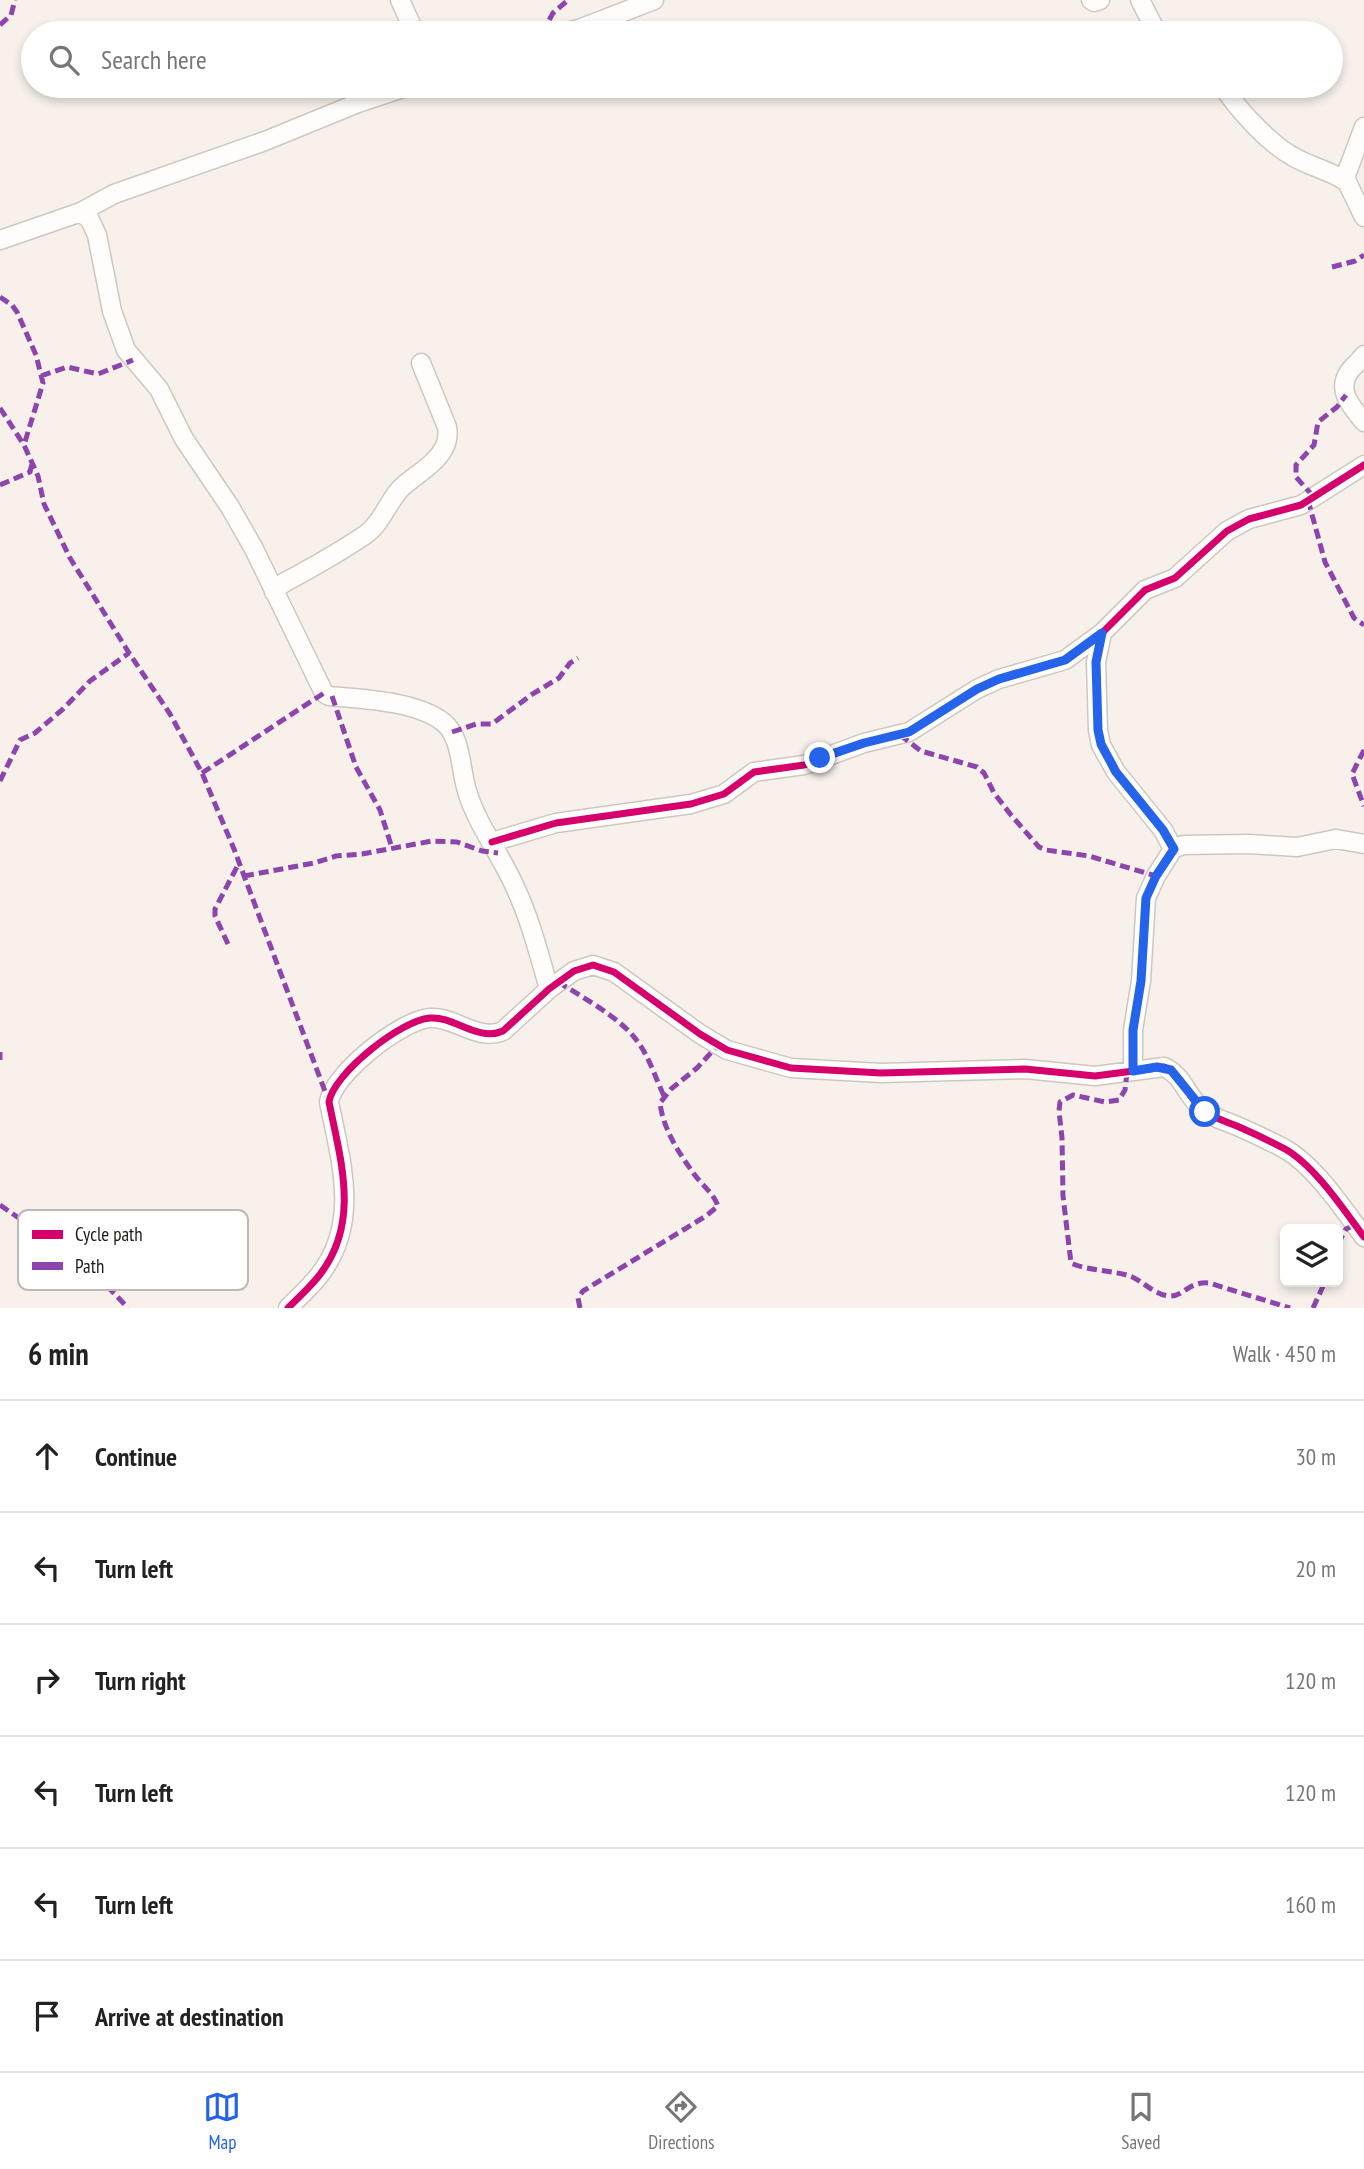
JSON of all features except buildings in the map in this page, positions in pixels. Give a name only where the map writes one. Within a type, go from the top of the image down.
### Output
[{"type":"street","points":[[400,0],[410,21]]},
{"type":"street","points":[[600,21],[654,0]]},
{"type":"street","points":[[1091,0],[1100,0]]},
{"type":"street","points":[[1140,0],[1151,21]]},
{"type":"street","points":[[0,240],[81,212],[114,194],[265,141],[373,98]]},
{"type":"street","points":[[1231,98],[1275,144],[1293,157],[1331,171],[1347,182]]},
{"type":"street","points":[[1364,127],[1347,168],[1347,182],[1364,216]]},
{"type":"street","points":[[81,212],[90,220],[97,236],[112,310],[126,350],[159,389],[184,439],[230,507],[327,695],[413,708],[431,715],[452,732],[470,800],[516,888],[549,989]]},
{"type":"street","points":[[1364,355],[1348,372],[1343,386],[1346,399],[1364,422]]},
{"type":"street","points":[[274,592],[280,584],[300,575],[368,533],[378,523],[401,488],[435,460],[444,449],[447,427],[421,363]]},
{"type":"street","points":[[492,842],[556,823],[691,804],[724,794],[754,772],[804,765],[864,743],[909,732],[977,689],[999,679],[1065,660],[1102,633],[1144,590],[1175,578],[1227,531],[1249,519],[1301,505],[1364,465]]},
{"type":"street","points":[[1102,633],[1096,662],[1098,730],[1101,744],[1116,772],[1163,830],[1174,849]]},
{"type":"street","points":[[1133,1071],[1133,1030],[1141,981],[1146,898],[1156,876],[1174,849],[1183,845],[1237,844],[1297,847],[1336,839],[1364,844]]},
{"type":"street","points":[[288,1308],[319,1276],[340,1232],[346,1189],[329,1102],[333,1089],[352,1067],[378,1043],[409,1024],[432,1018],[478,1032],[497,1034],[574,971],[593,965],[614,972],[700,1034],[727,1050],[761,1062],[791,1068],[881,1073],[1025,1069],[1095,1076],[1157,1067],[1171,1070],[1205,1112],[1257,1135],[1299,1158],[1324,1185],[1364,1237]]},
{"type":"marked path","points":[[0,25],[11,15],[15,0]]},
{"type":"marked path","points":[[549,21],[553,13],[568,0]]},
{"type":"marked path","points":[[1332,267],[1355,261],[1364,255]]},
{"type":"marked path","points":[[0,297],[17,312],[36,355],[43,383],[24,445]]},
{"type":"marked path","points":[[41,376],[67,367],[98,374],[133,360]]},
{"type":"marked path","points":[[1313,496],[1296,477],[1296,465],[1314,445],[1318,422],[1337,407],[1346,395]]},
{"type":"marked path","points":[[0,408],[24,445],[38,476],[44,504],[70,558],[170,714],[202,773],[234,849],[329,1102]]},
{"type":"marked path","points":[[0,485],[30,472],[32,463]]},
{"type":"marked path","points":[[1308,500],[1325,562],[1354,618],[1364,625]]},
{"type":"marked path","points":[[0,781],[20,740],[35,733],[90,681],[129,653]]},
{"type":"marked path","points":[[452,732],[476,724],[492,724],[559,678],[570,663],[578,658]]},
{"type":"marked path","points":[[202,773],[324,693]]},
{"type":"marked path","points":[[332,696],[356,767],[380,810],[392,848]]},
{"type":"marked path","points":[[900,735],[921,751],[977,767],[984,773],[994,793],[1011,815],[1039,847],[1089,856],[1156,876]]},
{"type":"marked path","points":[[1364,750],[1352,774],[1364,806]]},
{"type":"marked path","points":[[244,876],[314,863],[336,856],[432,841],[457,842],[482,851],[498,853]]},
{"type":"marked path","points":[[228,944],[215,916],[215,909],[239,863]]},
{"type":"marked path","points":[[558,982],[599,1007],[627,1029],[643,1050],[664,1096]]},
{"type":"marked path","points":[[580,1308],[578,1298],[583,1291],[718,1206],[677,1149],[664,1122],[660,1103],[671,1089],[697,1068],[718,1045]]},
{"type":"marked path","points":[[0,1052],[0,1060]]},
{"type":"marked path","points":[[1127,1072],[1125,1090],[1119,1100],[1105,1102],[1073,1095],[1060,1102],[1063,1196],[1071,1263],[1130,1276],[1158,1293],[1169,1296],[1179,1294],[1196,1284],[1209,1283],[1290,1308]]},
{"type":"marked path","points":[[0,1205],[18,1217]]},
{"type":"marked path","points":[[1343,1235],[1346,1229],[1355,1225]]},
{"type":"marked path","points":[[1313,1308],[1323,1287]]},
{"type":"marked path","points":[[111,1290],[128,1308]]},
{"type":"cycle path","points":[[492,842],[556,823],[691,804],[724,794],[754,772],[804,765],[864,743],[909,732],[977,689],[999,679],[1065,660],[1102,633],[1145,590],[1175,578],[1227,531],[1249,519],[1301,505],[1364,465]]},
{"type":"cycle path","points":[[288,1308],[318,1277],[340,1236],[344,1192],[329,1102],[342,1077],[386,1038],[417,1021],[439,1018],[484,1033],[503,1031],[549,989],[574,971],[593,965],[614,972],[700,1034],[727,1050],[791,1068],[881,1073],[1025,1069],[1095,1076],[1164,1067],[1176,1075],[1207,1113],[1285,1149],[1307,1166],[1364,1237]]},
{"type":"route","points":[[820,758],[909,732],[977,689],[999,679],[1065,660],[1102,633],[1096,662],[1098,730],[1101,744],[1116,772],[1163,830],[1174,849],[1156,876],[1146,898],[1141,981],[1133,1030],[1133,1071],[1157,1067],[1171,1070],[1205,1112]]}]
